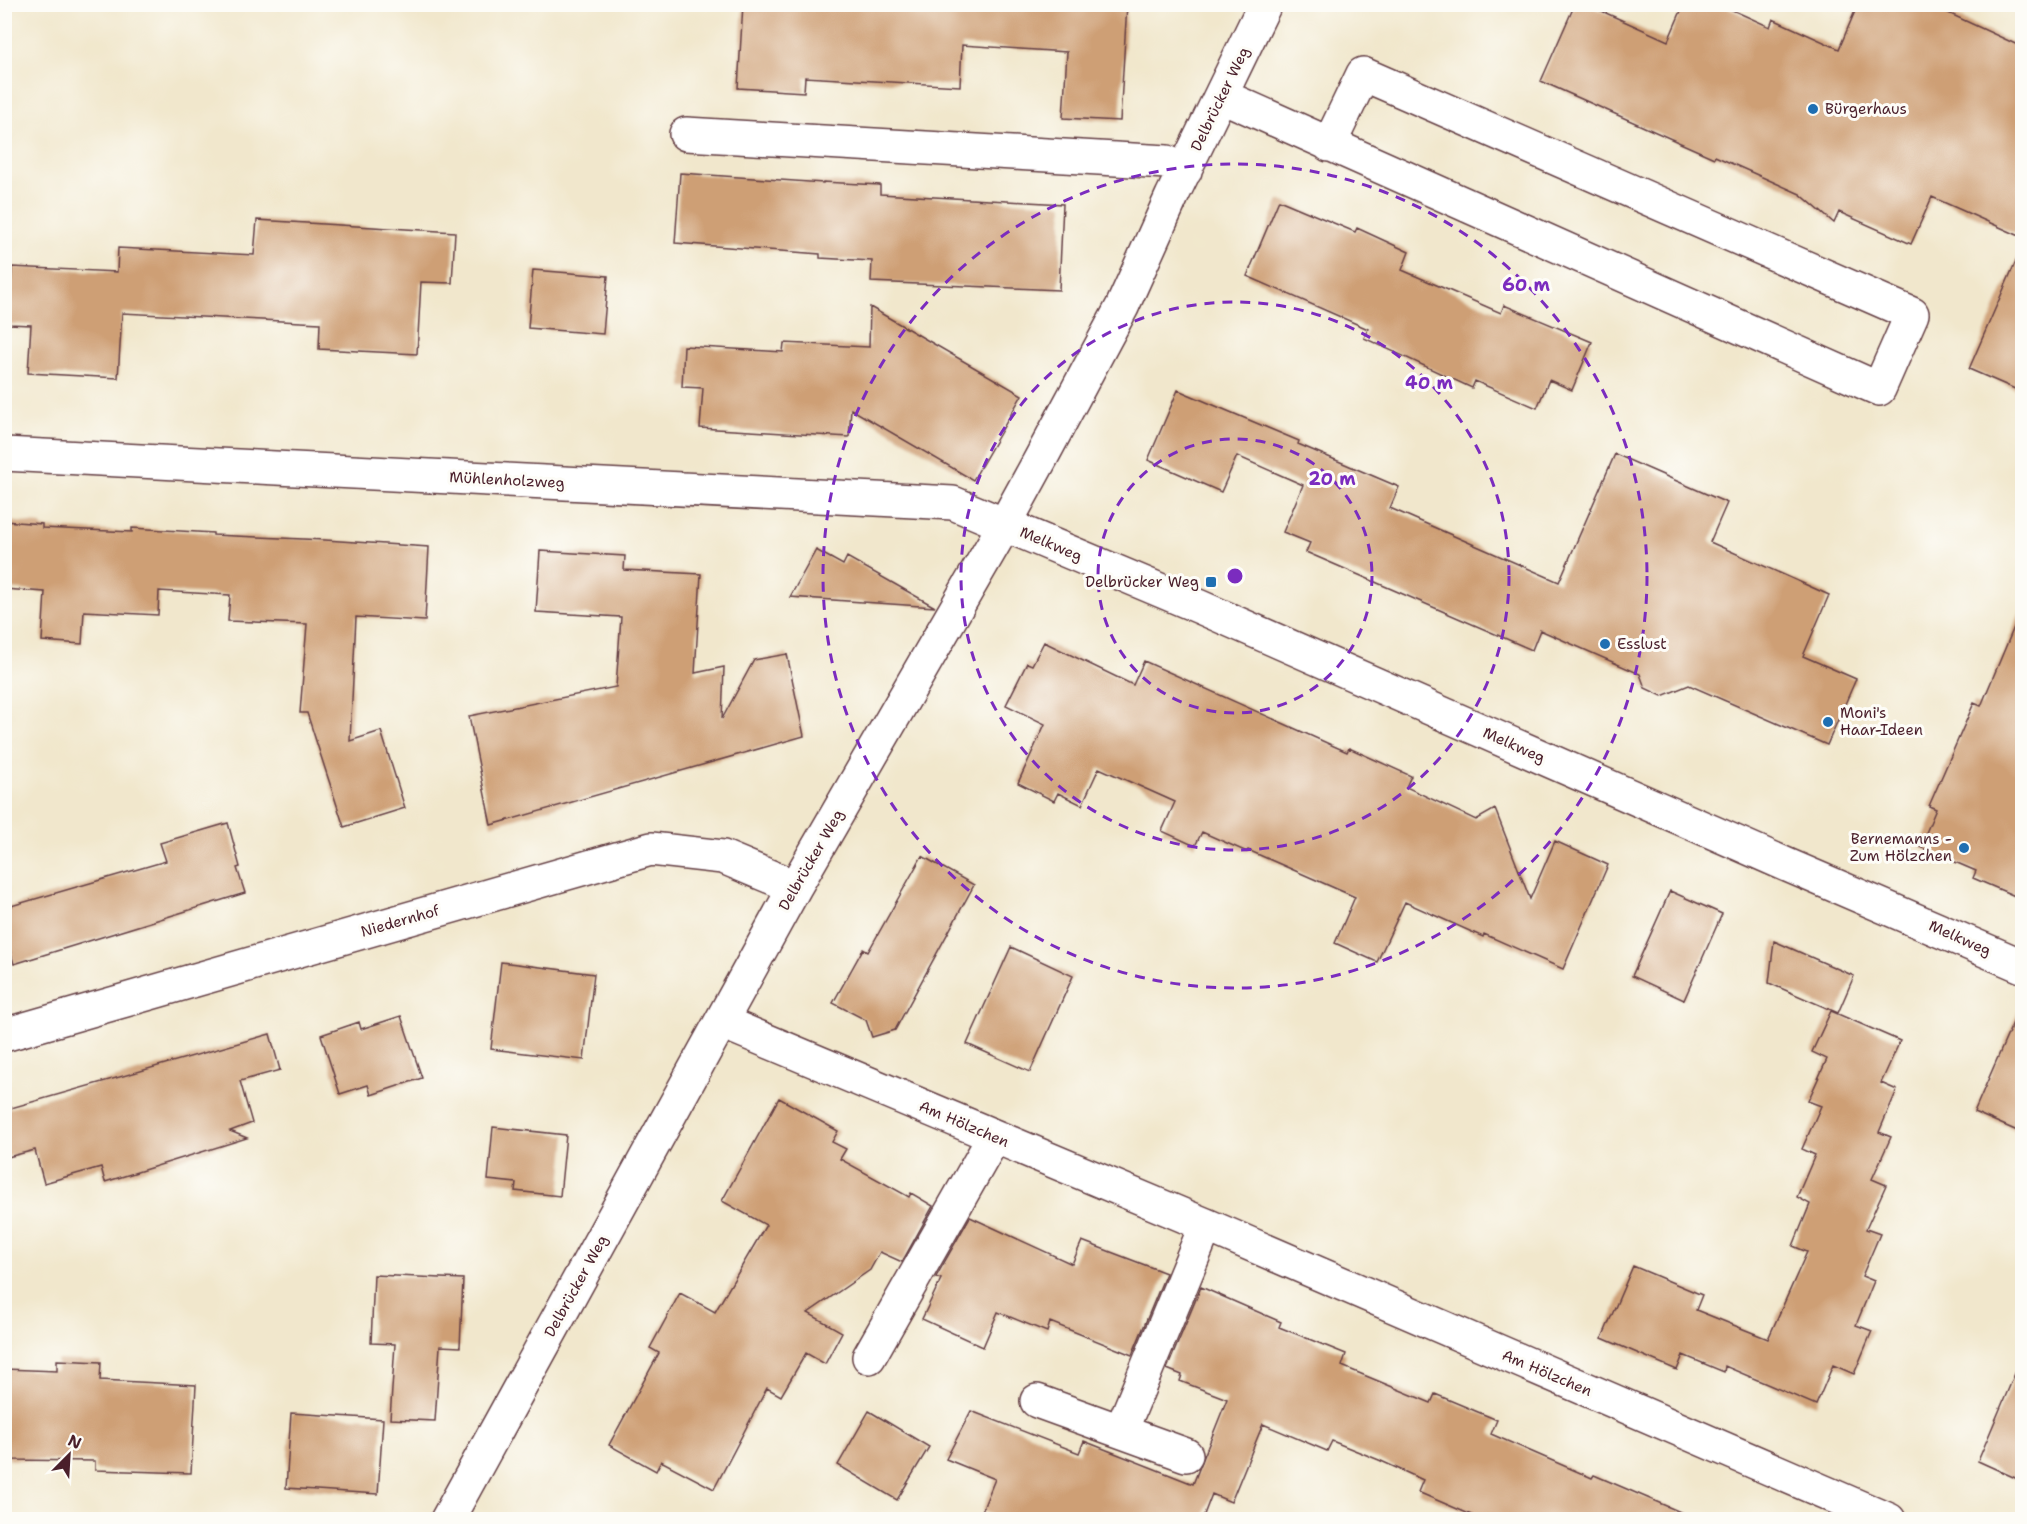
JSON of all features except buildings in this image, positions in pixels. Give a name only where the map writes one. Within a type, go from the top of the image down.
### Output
[{"type":"street","name":"Delbrücker Weg","points":[[447,1520],[795,887],[1005,524],[1122,307],[1265,4]]},
{"type":"street","points":[[1222,96],[1329,145],[1879,389],[1912,314],[1363,74],[1329,145]]},
{"type":"street","points":[[686,134],[1167,162],[1185,171]]},
{"type":"street","name":"Mühlenholzweg","points":[[4,454],[953,503],[1005,524]]},
{"type":"street","name":"Melkweg","points":[[1005,524],[2022,966]]},
{"type":"street","name":"Niedernhof","points":[[4,1035],[651,849],[723,857],[795,887]]},
{"type":"street","name":"Am Hölzchen","points":[[722,1022],[1206,1225],[1889,1520]]},
{"type":"street","points":[[869,1357],[994,1137]]},
{"type":"street","points":[[1121,1431],[1206,1225]]},
{"type":"street","points":[[1037,1401],[1186,1455]]},
{"type":"place","name":"Bürgerhaus","points":[[1813,109]]},
{"type":"place","name":"Delbrücker Weg","points":[[1211,582]]},
{"type":"place","name":"Esslust","points":[[1605,644]]},
{"type":"place","name":"Moni's Haar-Ideen","points":[[1828,722]]},
{"type":"place","name":"Bernemanns - Zum Hölzchen","points":[[1964,848]]}]
